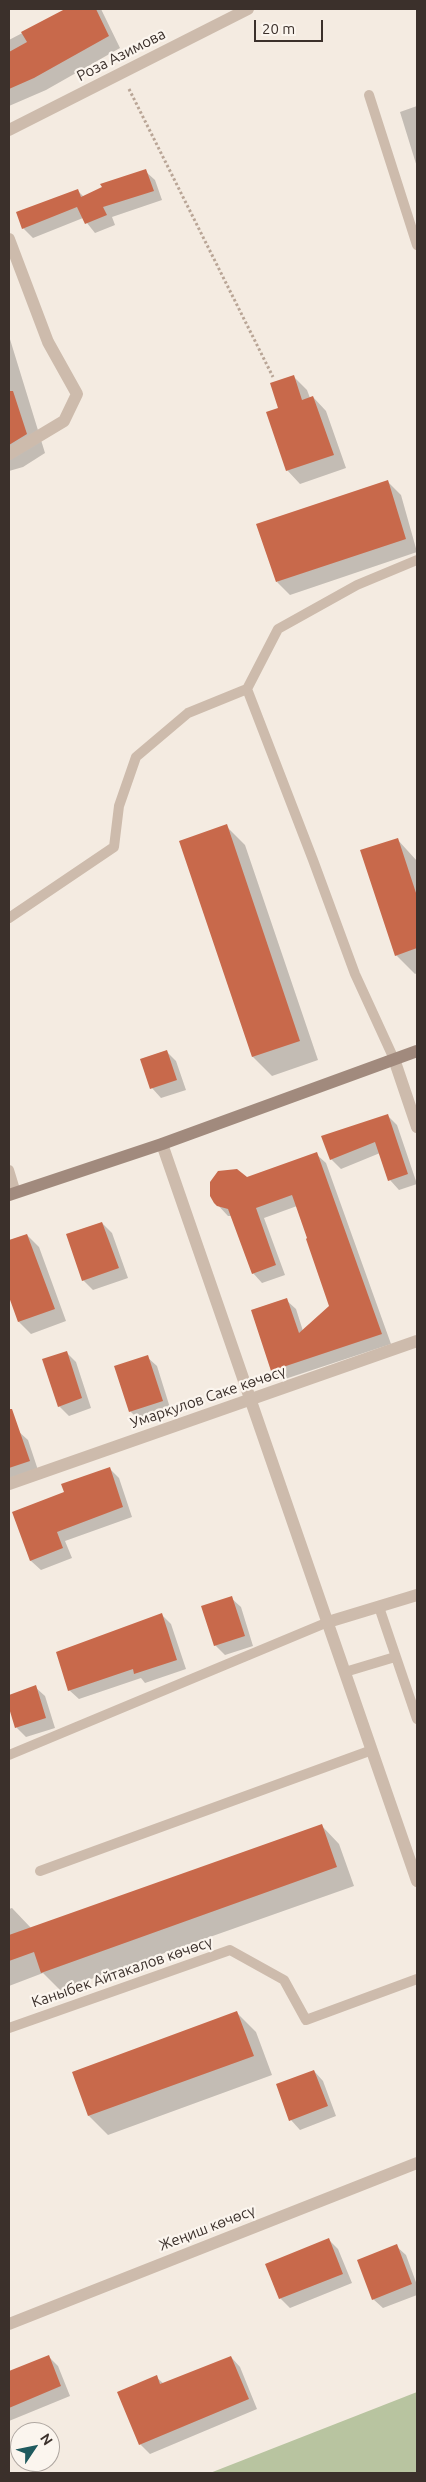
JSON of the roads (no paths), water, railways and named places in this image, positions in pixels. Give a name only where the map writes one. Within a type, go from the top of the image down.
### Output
[{"type":"main road","points":[[13,1194],[162,1144],[417,1051]]},
{"type":"street","points":[[214,26],[225,9]]},
{"type":"street","name":"Роза Азимова","points":[[9,130],[248,9]]},
{"type":"street","points":[[9,240],[48,342],[77,394],[64,421],[9,454]]},
{"type":"street","points":[[394,1059],[417,1127]]},
{"type":"street","points":[[162,1144],[417,1881]]},
{"type":"street","name":"Умаркулов Саке көчөсү","points":[[9,1484],[417,1340]]},
{"type":"street","points":[[328,1622],[417,1595]]},
{"type":"street","name":"Жеңиш көчөсү","points":[[9,2324],[417,2163]]},
{"type":"lane","points":[[369,95],[417,244]]},
{"type":"lane","points":[[9,918],[114,847],[119,806],[136,757],[188,713],[247,689],[278,629],[357,585],[417,560]]},
{"type":"lane","points":[[247,689],[314,860],[354,974],[394,1059]]},
{"type":"lane","points":[[9,1170],[13,1194]]},
{"type":"lane","points":[[379,1607],[417,1719]]},
{"type":"lane","points":[[9,1755],[328,1622]]},
{"type":"lane","points":[[345,1672],[395,1656]]},
{"type":"lane","points":[[40,1871],[372,1750]]},
{"type":"lane","name":"Каныбек Айтакалов көчөсү","points":[[9,2028],[230,1950],[284,1980],[306,2020],[417,1979]]}]
